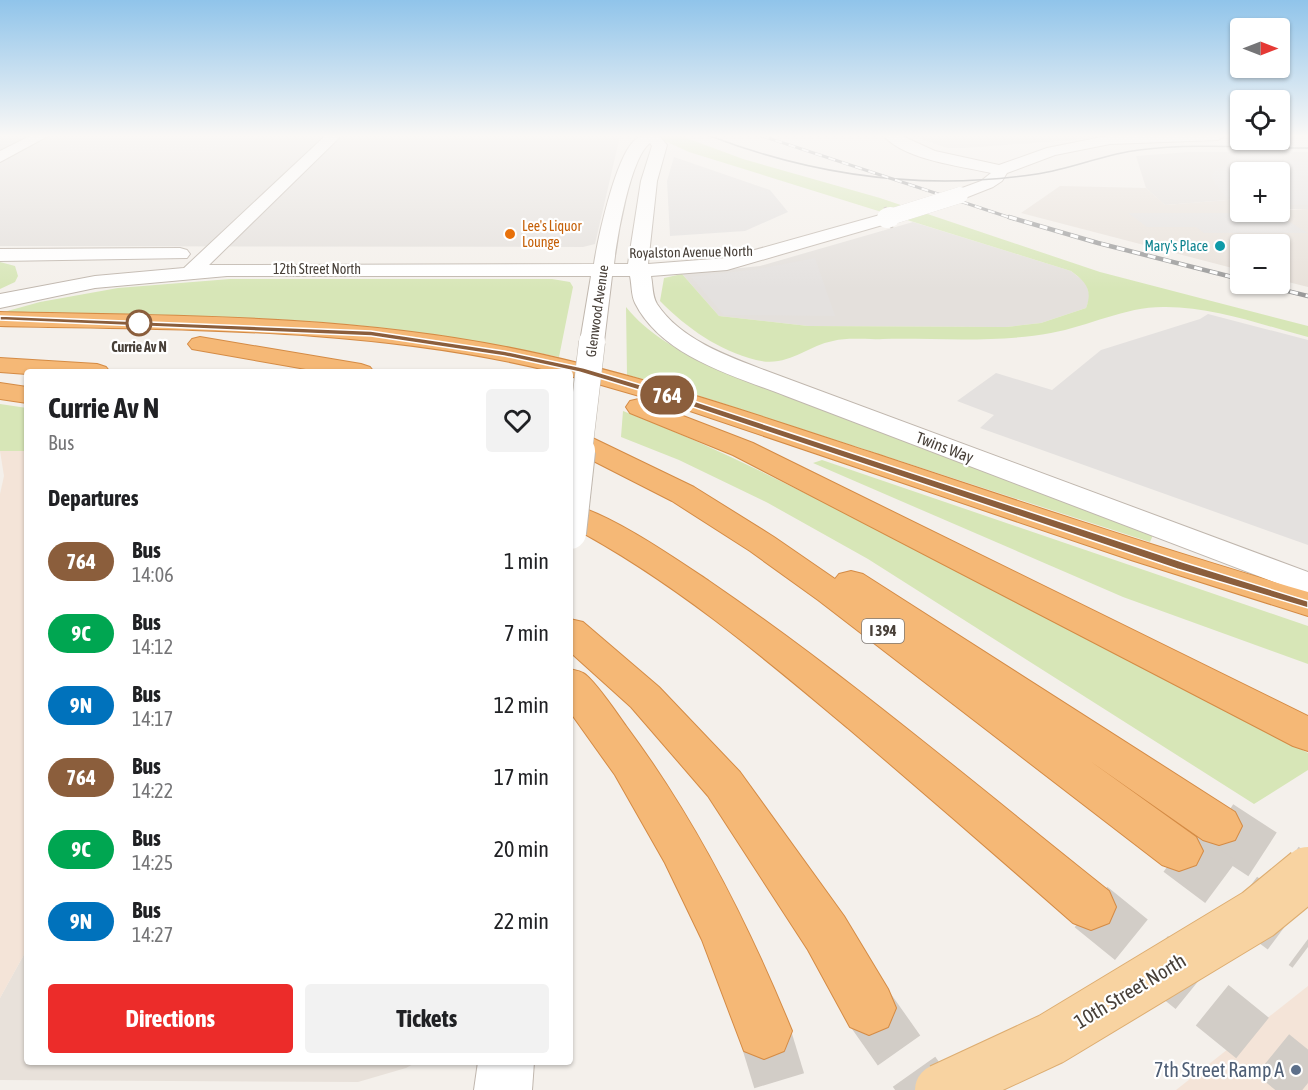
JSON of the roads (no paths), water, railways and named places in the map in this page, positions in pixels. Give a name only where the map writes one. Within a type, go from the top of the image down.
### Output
[{"type":"highway","points":[[0,319],[371,333],[504,353],[581,370],[679,399],[1181,566],[1308,604]]},
{"type":"highway","points":[[185,325],[330,340],[491,369]]},
{"type":"highway","points":[[0,331],[103,336],[226,347],[345,369]]},
{"type":"highway","points":[[0,365],[55,369]]},
{"type":"highway","points":[[573,387],[636,406],[743,449],[1308,735]]},
{"type":"highway","points":[[0,391],[24,395]]},
{"type":"highway","name":"I 394","points":[[573,439],[683,494],[762,544],[1179,851]]},
{"type":"highway","points":[[683,494],[764,533],[849,580],[1219,826]]},
{"type":"highway","points":[[573,514],[618,537],[698,588],[792,661],[1091,907]]},
{"type":"highway","points":[[573,634],[645,697],[724,784],[826,933],[869,1008]]},
{"type":"highway","points":[[573,687],[607,727],[676,837],[741,968],[764,1031]]},
{"type":"main road","name":"10th Street North","points":[[941,1090],[1051,1040],[1258,914],[1308,873]]},
{"type":"street","points":[[191,272],[281,187]]},
{"type":"street","name":"Glenwood Avenue","points":[[573,507],[592,342],[620,187]]},
{"type":"street","name":"Glenwood Avenue","points":[[638,262],[648,187]]},
{"type":"street","name":"Royalston Avenue North","points":[[638,262],[669,270],[727,264],[887,218],[980,187]]},
{"type":"street","points":[[0,299],[23,286],[34,274],[31,263],[9,255]]},
{"type":"street","name":"12th Street North","points":[[9,255],[209,255],[638,262]]},
{"type":"street","name":"12th Street North","points":[[0,299],[95,282],[238,269],[605,262]]},
{"type":"street","name":"Twins Way","points":[[638,262],[643,278],[644,303],[670,332],[714,358],[795,391],[1308,584]]},
{"type":"street","points":[[503,1090],[506,1065]]},
{"type":"tunnel","points":[[1219,826],[1308,884]]},
{"type":"tunnel","points":[[1179,851],[1308,947]]},
{"type":"tunnel","points":[[1091,907],[1308,1083]]},
{"type":"tunnel","points":[[869,1008],[927,1090]]},
{"type":"tunnel","points":[[764,1031],[782,1090]]},
{"type":"railway","points":[[916,187],[1014,219]]},
{"type":"railway","points":[[1009,217],[1098,243],[1230,276]]},
{"type":"railway","points":[[1290,292],[1308,296]]},
{"type":"place","name":"Lee's Liquor Lounge","points":[[510,234]]},
{"type":"place","name":"Mary's Place","points":[[1220,246]]},
{"type":"place","name":"Currie Av N","points":[[139,323]]},
{"type":"place","name":"7th Street Ramp A","points":[[1296,1070]]}]
